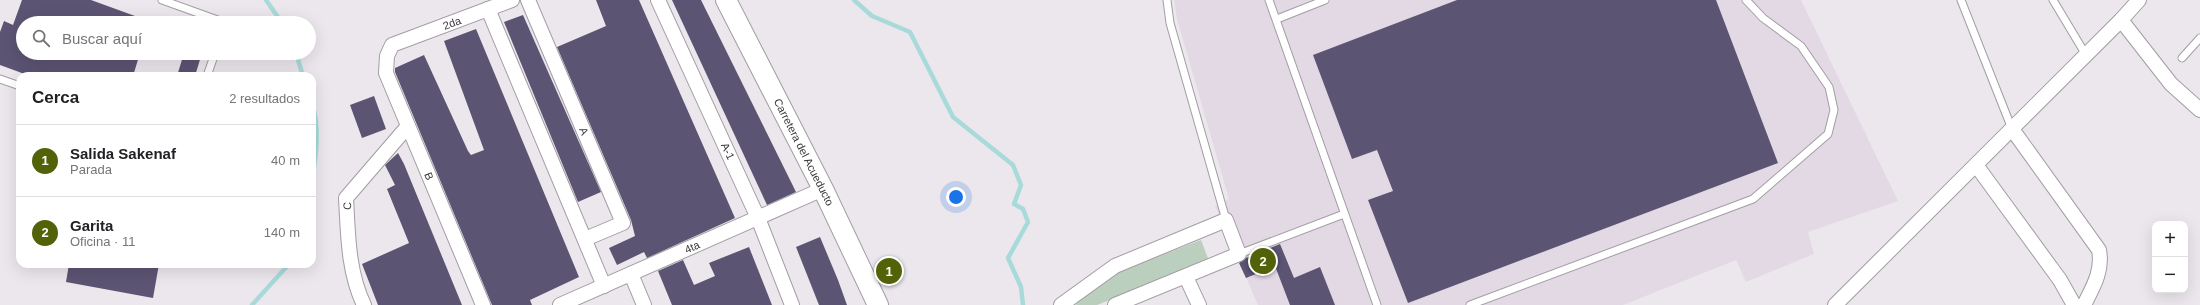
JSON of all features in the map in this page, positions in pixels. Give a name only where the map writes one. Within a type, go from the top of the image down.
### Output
[{"type":"street","name":"2da","points":[[392,45],[512,0]]},
{"type":"street","name":"A","points":[[528,0],[623,223],[584,239]]},
{"type":"street","name":"A-1","points":[[658,0],[758,218],[792,305]]},
{"type":"street","name":"Carretera del Acueducto","points":[[726,0],[823,189],[878,305]]},
{"type":"street","points":[[1835,305],[2122,20],[2139,0]]},
{"type":"street","points":[[488,9],[604,286]]},
{"type":"street","points":[[2122,20],[2171,84],[2200,110]]},
{"type":"street","name":"B","points":[[392,45],[387,56],[386,73],[483,305]]},
{"type":"street","name":"C","points":[[364,305],[357,290],[348,243],[346,198],[408,126]]},
{"type":"street","points":[[2012,129],[2099,250],[2100,270],[2084,305]]},
{"type":"street","points":[[1976,165],[2060,280],[2074,305]]},
{"type":"street","name":"4ta","points":[[560,305],[823,189]]},
{"type":"street","points":[[1062,305],[1115,266],[1226,220],[1238,254],[1116,305]]},
{"type":"street","points":[[631,274],[644,305]]},
{"type":"street","points":[[1186,277],[1199,305]]},
{"type":"lane","points":[[1167,0],[1170,23],[1226,220]]},
{"type":"lane","points":[[1269,0],[1277,19],[1344,214],[1378,305]]},
{"type":"lane","points":[[1277,19],[1325,0]]},
{"type":"lane","points":[[1470,305],[1753,199],[1828,134],[1834,110],[1829,88],[1802,46],[1763,18],[1746,0]]},
{"type":"lane","points":[[1960,0],[2012,129]]},
{"type":"lane","points":[[2053,0],[2086,55]]},
{"type":"lane","points":[[166,1],[207,16]]},
{"type":"lane","points":[[2182,58],[2200,38]]},
{"type":"lane","points":[[208,72],[213,60]]},
{"type":"lane","points":[[0,79],[16,85]]},
{"type":"lane","points":[[1238,254],[1344,214]]},
{"type":"shaded area","points":[[1174,0],[1801,0],[1898,201],[1808,232],[1814,254],[1746,282],[1736,260],[1623,305],[1258,305],[1215,206],[1229,199],[1177,19]]},
{"type":"green space","points":[[1201,240],[1209,261],[1097,305],[1076,305],[1078,301],[1120,271]]},
{"type":"building","points":[[22,0],[91,0],[135,16],[16,16]]},
{"type":"building","points":[[596,0],[639,0],[735,218],[647,258],[644,252],[617,265],[609,248],[635,236],[631,220],[557,47],[606,26]]},
{"type":"building","points":[[672,0],[701,0],[796,192],[767,205]]},
{"type":"building","points":[[1457,0],[1716,0],[1778,163],[1408,303],[1368,200],[1393,191],[1377,150],[1352,159],[1313,55]]},
{"type":"building","points":[[523,15],[601,192],[578,202],[504,22]]},
{"type":"building","points":[[16,17],[16,60],[138,60],[134,72],[19,72],[0,65],[0,32],[4,21],[13,25]]},
{"type":"building","points":[[476,29],[579,277],[530,300],[532,305],[492,305],[395,72],[395,68],[424,55],[468,151],[471,155],[484,150],[444,41]]},
{"type":"building","points":[[182,60],[200,60],[196,72],[178,72]]},
{"type":"building","points":[[374,96],[386,129],[362,138],[350,105]]},
{"type":"building","points":[[398,153],[404,164],[462,305],[378,305],[362,264],[409,243],[387,189],[395,185],[385,165]]},
{"type":"building","points":[[820,237],[847,305],[819,305],[796,247]]},
{"type":"building","points":[[1280,244],[1294,278],[1320,267],[1335,305],[1290,305],[1275,266],[1246,278],[1239,263],[1246,258]]},
{"type":"building","points":[[749,247],[772,305],[672,305],[658,271],[683,260],[694,285],[715,276],[709,263]]},
{"type":"building","points":[[68,268],[158,268],[153,298],[66,282]]},
{"type":"waterway","points":[[266,0],[277,16]]},
{"type":"waterway","points":[[854,0],[872,16],[910,32],[953,117],[1013,165],[1021,185],[1014,204],[1023,209],[1028,222],[1008,258],[1021,287],[1023,305]]},
{"type":"waterway","points":[[298,60],[302,72]]},
{"type":"waterway","points":[[316,122],[316,152]]},
{"type":"waterway","points":[[252,305],[285,268]]},
{"type":"place","name":"Garita","points":[[1263,261]]},
{"type":"place","name":"Salida Sakenaf","points":[[889,271]]}]
